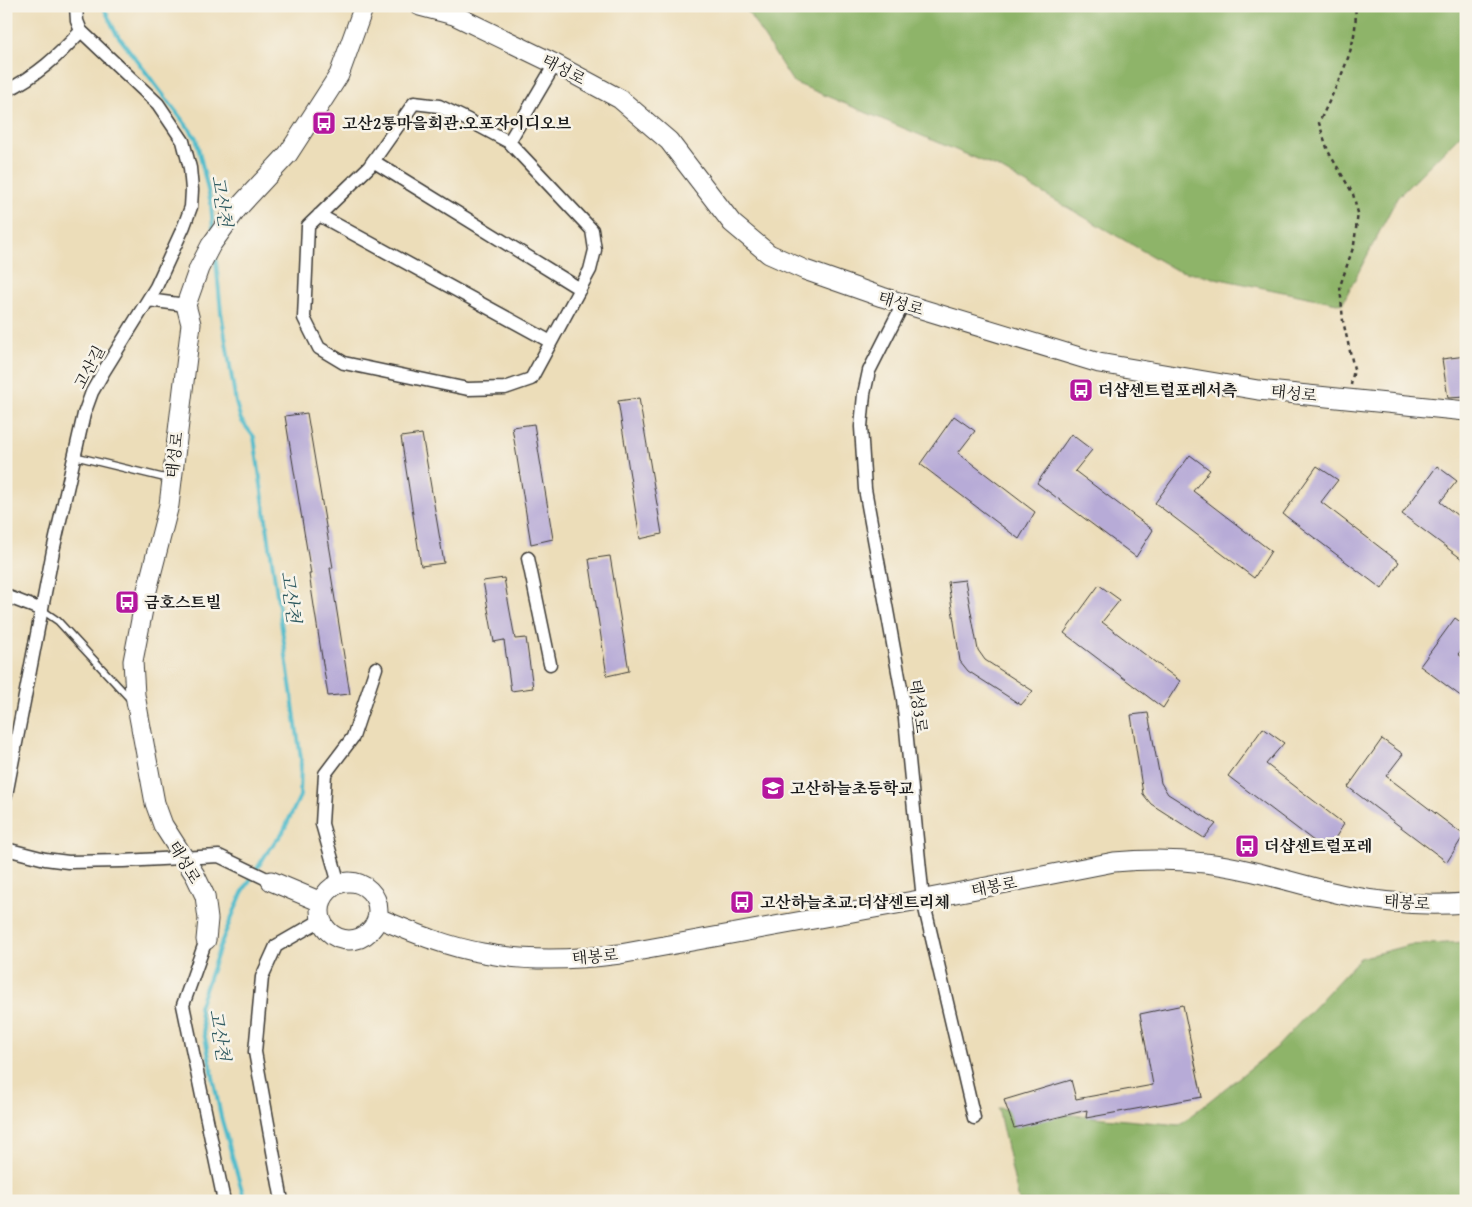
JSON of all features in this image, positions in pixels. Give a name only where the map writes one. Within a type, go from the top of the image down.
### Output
[{"type":"street","points":[[6,91],[24,82],[46,67],[80,31],[76,6]]},
{"type":"street","points":[[148,300],[186,305],[211,245],[237,209],[288,154],[339,75],[364,6]]},
{"type":"street","name":"태성로","points":[[420,6],[454,15],[555,64],[620,100],[669,141],[732,223],[769,254],[840,283],[1099,363],[1258,390],[1466,411]]},
{"type":"street","name":"고산길","points":[[6,795],[53,551],[84,414],[92,392],[156,287],[191,208],[192,190],[187,153],[183,140],[158,104],[80,31]]},
{"type":"street","points":[[509,142],[555,64]]},
{"type":"street","points":[[414,103],[439,106],[509,142],[592,230],[595,250],[590,270],[531,379],[505,388],[468,389],[344,363],[319,348],[304,318],[308,226],[369,167],[414,103]]},
{"type":"street","points":[[373,161],[580,289]]},
{"type":"street","points":[[319,215],[551,342]]},
{"type":"street","name":"태성3로","points":[[903,304],[869,371],[864,394],[861,427],[865,489],[903,699],[923,900],[974,1118]]},
{"type":"street","name":"태성로","points":[[186,305],[191,324],[168,505],[146,594],[133,661],[137,706],[155,803],[163,825],[195,875],[205,896],[208,919],[206,940]]},
{"type":"street","points":[[528,558],[550,664]]},
{"type":"street","points":[[6,596],[42,610]]},
{"type":"street","points":[[339,884],[322,824],[325,774],[352,737],[376,668]]},
{"type":"street","points":[[6,849],[68,862],[219,856],[271,880],[321,911]]},
{"type":"street","name":"태봉로","points":[[378,918],[450,946],[483,954],[515,957],[585,958],[620,954],[923,900],[1114,862],[1167,860],[1206,863],[1356,897],[1419,903],[1466,903]]},
{"type":"street","points":[[353,882],[371,891],[376,900],[378,918],[368,934],[350,940],[341,939],[333,935],[326,928],[321,911],[326,893],[339,884],[353,882]]},
{"type":"street","points":[[282,1201],[255,1052],[262,977],[276,946],[321,911]]},
{"type":"street","points":[[206,940],[183,1005],[224,1201]]},
{"type":"lane","points":[[74,456],[171,480]]},
{"type":"lane","points":[[42,610],[58,621],[137,706]]},
{"type":"path","points":[[1349,399],[1354,369],[1343,321],[1340,286],[1354,245],[1358,213],[1353,194],[1328,151],[1319,123],[1353,47],[1355,6]]},
{"type":"green space","points":[[744,6],[1466,6],[1466,129],[1397,198],[1342,304],[1176,270],[999,168],[793,82]]},
{"type":"green space","points":[[1466,942],[1466,1201],[1019,1201],[998,1108],[1179,1125],[1276,1048],[1360,958],[1409,945]]},
{"type":"building","points":[[1466,356],[1466,397],[1448,398],[1442,359]]},
{"type":"building","points":[[639,398],[662,534],[640,539],[618,401]]},
{"type":"building","points":[[307,413],[333,568],[330,568],[350,694],[328,696],[309,574],[311,574],[285,416]]},
{"type":"building","points":[[954,416],[975,431],[958,453],[1035,512],[1019,539],[920,464]]},
{"type":"building","points":[[534,424],[553,539],[531,544],[512,427]]},
{"type":"building","points":[[422,434],[444,563],[421,566],[401,437]]},
{"type":"building","points":[[1071,434],[1092,450],[1075,471],[1153,530],[1136,557],[1037,483]]},
{"type":"building","points":[[1190,455],[1210,470],[1193,491],[1271,551],[1254,578],[1155,503]]},
{"type":"building","points":[[1317,466],[1338,480],[1321,502],[1399,562],[1382,589],[1283,514]]},
{"type":"building","points":[[1437,466],[1457,481],[1440,502],[1466,522],[1466,562],[1402,514]]},
{"type":"building","points":[[610,556],[629,671],[607,676],[589,559]]},
{"type":"building","points":[[504,578],[515,639],[526,638],[533,688],[511,691],[504,640],[494,642],[483,581]]},
{"type":"building","points":[[965,580],[978,650],[985,660],[1033,691],[1021,705],[968,671],[960,661],[948,582]]},
{"type":"building","points":[[1099,585],[1120,600],[1102,622],[1180,681],[1163,708],[1064,633]]},
{"type":"building","points":[[1455,618],[1466,626],[1466,645],[1458,654],[1466,660],[1466,700],[1420,666]]},
{"type":"building","points":[[1148,713],[1161,783],[1168,794],[1216,824],[1204,838],[1151,804],[1143,794],[1131,715]]},
{"type":"building","points":[[1263,728],[1284,743],[1266,764],[1344,824],[1327,851],[1228,776]]},
{"type":"building","points":[[1382,739],[1403,754],[1386,776],[1464,835],[1447,862],[1348,787]]},
{"type":"building","points":[[1183,1005],[1202,1097],[1086,1118],[1087,1110],[1014,1128],[1004,1100],[1071,1080],[1076,1099],[1153,1085],[1140,1014]]},
{"type":"waterway","name":"고산천","points":[[103,6],[116,33],[196,138],[211,203],[213,229]]},
{"type":"waterway","name":"고산천","points":[[215,251],[221,312],[236,403],[241,420],[254,437],[301,759],[300,796],[283,832],[266,854],[242,893],[223,938],[199,1007],[221,1117],[245,1201]]},
{"type":"place","name":"고산2통마을회관.오포자이디오브","points":[[324,123]]},
{"type":"place","name":"더샵센트럴포레서측","points":[[1081,390]]},
{"type":"place","name":"금호스트빌","points":[[127,602]]},
{"type":"place","name":"고산하늘초등학교","points":[[773,788]]},
{"type":"place","name":"더샵센트럴포레","points":[[1247,846]]},
{"type":"place","name":"고산하늘초교.더샵센트리체","points":[[742,902]]}]
